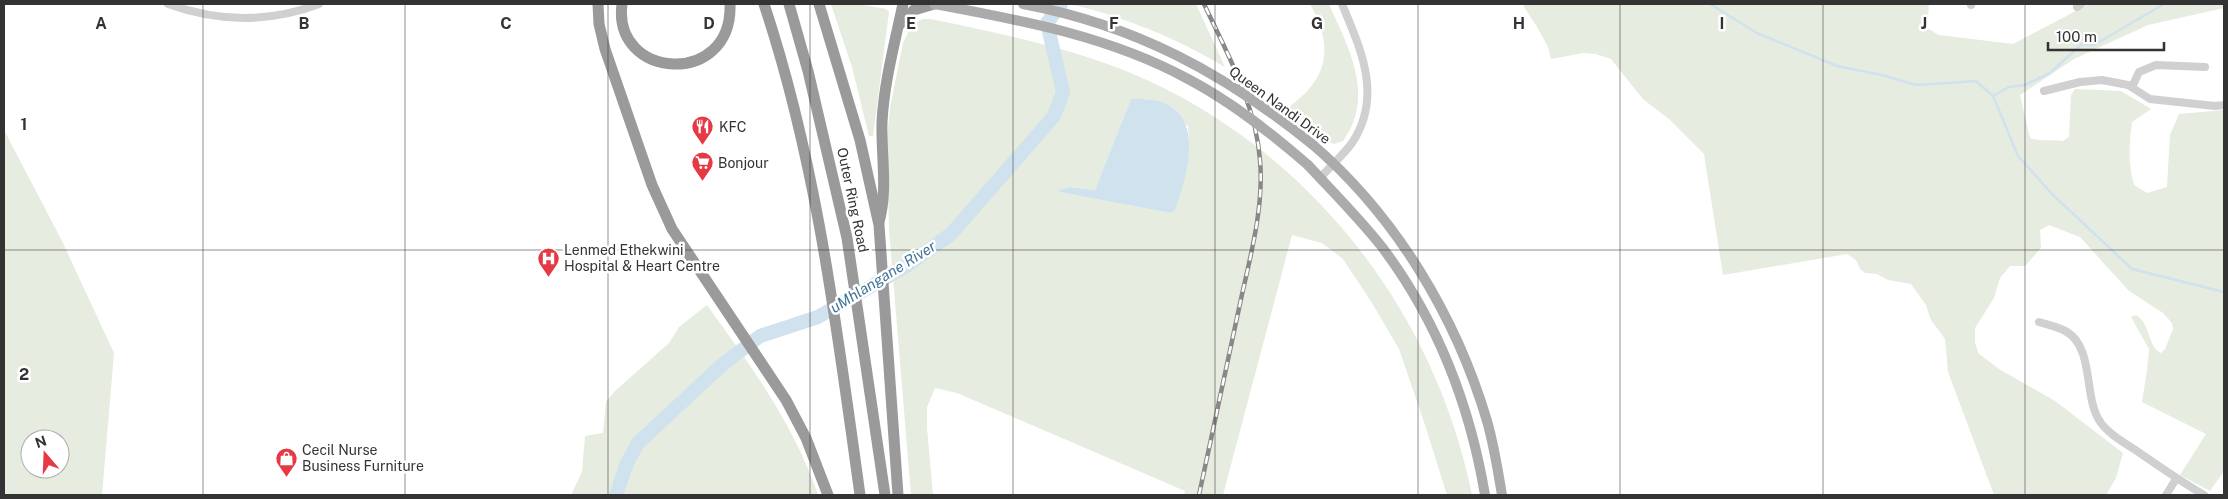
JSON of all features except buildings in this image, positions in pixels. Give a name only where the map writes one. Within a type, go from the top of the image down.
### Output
[{"type":"highway","points":[[598,4],[599,24],[605,49],[660,206],[680,243],[770,374],[806,438],[828,495]]},
{"type":"highway","points":[[622,4],[621,12],[625,32],[637,49],[655,60],[678,65],[702,59],[721,41],[726,28],[730,4]]},
{"type":"highway","points":[[764,4],[798,127],[824,249],[860,495]]},
{"type":"highway","name":"Outer Ring Road","points":[[789,4],[817,106],[847,238],[885,495]]},
{"type":"highway","points":[[819,4],[860,140],[879,230],[898,495]]},
{"type":"highway","points":[[879,230],[884,196],[882,148],[884,107],[903,4]]},
{"type":"highway","points":[[898,26],[914,10],[933,4]]},
{"type":"main road","name":"Queen Nandi Drive","points":[[933,4],[1011,19],[1093,39],[1147,59],[1187,78],[1238,110],[1308,165],[1321,177],[1383,249],[1426,317],[1454,379],[1469,422],[1486,495]]},
{"type":"main road","name":"Queen Nandi Drive","points":[[1022,4],[1090,20],[1140,38],[1178,55],[1217,75],[1244,93],[1334,163],[1360,192],[1402,245],[1446,318],[1464,357],[1488,422],[1502,495]]},
{"type":"street","points":[[168,4],[198,14],[235,18],[281,15],[319,4]]},
{"type":"street","points":[[1321,177],[1351,144],[1358,132],[1365,112],[1368,92],[1367,73],[1362,52],[1342,4]]},
{"type":"street","points":[[2132,87],[2139,72],[2150,66],[2205,67]]},
{"type":"street","points":[[2044,91],[2080,82],[2102,80],[2132,87],[2150,99],[2215,106],[2224,105]]},
{"type":"street","points":[[2039,322],[2068,332],[2077,343],[2084,359],[2094,411],[2102,425],[2113,435],[2204,495]]},
{"type":"street","points":[[2166,495],[2176,478]]},
{"type":"shaded area","points":[[831,4],[857,4],[886,9],[889,12],[873,136],[869,136],[852,67]]},
{"type":"shaded area","points":[[1070,4],[1196,4],[1225,67],[1207,56],[1150,29],[1111,15]]},
{"type":"shaded area","points":[[1310,4],[1329,4],[1344,37],[1356,72],[1358,89],[1357,107],[1353,124],[1343,141],[1334,144],[1320,139],[1286,109],[1311,87],[1319,75],[1323,62],[1323,35]]},
{"type":"shaded area","points":[[1524,4],[1929,4],[1927,28],[1939,35],[2013,44],[2089,4],[2224,4],[2224,8],[2148,25],[2074,59],[2020,95],[2030,138],[2038,140],[2063,141],[2069,137],[2071,95],[2075,89],[2121,91],[2151,109],[2132,122],[2130,146],[2130,162],[2134,185],[2147,193],[2167,187],[2170,135],[2179,114],[2224,110],[2224,471],[2210,491],[2180,475],[2206,434],[2142,402],[2149,349],[2131,317],[2136,315],[2141,319],[2153,345],[2161,353],[2165,349],[2173,329],[2172,323],[2163,313],[2129,291],[2080,237],[2049,225],[2040,230],[2041,248],[2025,266],[2010,266],[2000,278],[1994,298],[1975,328],[1975,343],[1979,354],[1999,369],[2055,401],[2123,453],[2116,478],[2106,495],[1994,495],[1948,372],[1945,339],[1931,320],[1926,305],[1911,284],[1888,280],[1877,274],[1865,273],[1860,269],[1856,260],[1847,254],[1723,275],[1704,154],[1670,120],[1643,99],[1611,59],[1596,54],[1583,53],[1551,59],[1548,47]]},
{"type":"shaded area","points":[[923,19],[931,19],[1054,47],[1102,62],[1126,71],[1191,102],[1250,142],[1304,188],[1352,240],[1393,297],[1427,360],[1454,426],[1472,495],[1447,495],[1399,349],[1343,259],[1322,243],[1292,235],[1223,495],[1184,495],[1185,491],[957,393],[935,388],[927,407],[933,495],[911,495],[889,229],[887,140],[890,108],[903,43],[910,28],[916,22]],"holes":[[[1131,99],[1149,99],[1188,126],[1189,143],[1170,213],[1059,192],[1058,190],[1069,187],[1095,190]]]},
{"type":"shaded area","points":[[4,130],[62,241],[114,353],[102,495],[4,495]]},
{"type":"shaded area","points":[[707,305],[740,350],[770,396],[797,444],[818,495],[571,495],[582,472],[585,436],[603,433],[606,402],[615,391],[669,343],[679,327]]},
{"type":"water","points":[[1131,99],[1155,101],[1172,108],[1183,119],[1188,135],[1189,152],[1181,191],[1175,210],[1170,213],[1059,192],[1058,190],[1069,187],[1095,190]]},
{"type":"waterway","name":"uMhlangane River","points":[[616,495],[627,463],[638,443],[723,364],[760,336],[818,317],[906,266],[951,234],[1054,116],[1063,92],[1047,23],[1061,4]]},
{"type":"waterway","points":[[1710,4],[1757,33],[1837,66],[1882,75],[1916,85],[1976,81],[1993,96],[2018,156],[2052,194],[2132,269],[2224,292]]},
{"type":"waterway","points":[[1993,96],[2009,87],[2025,85],[2050,73],[2082,44],[2094,45],[2164,4]]},
{"type":"railway","points":[[1199,495],[1252,247],[1261,177],[1257,140],[1247,99],[1231,60],[1204,4]]},
{"type":"place","name":"KFC","points":[[703,146]]},
{"type":"place","name":"Bonjour","points":[[702,182]]},
{"type":"place","name":"Lenmed Ethekwini Hospital & Heart Centre","points":[[548,277]]},
{"type":"place","name":"Cecil Nurse Business Furniture","points":[[286,477]]}]
